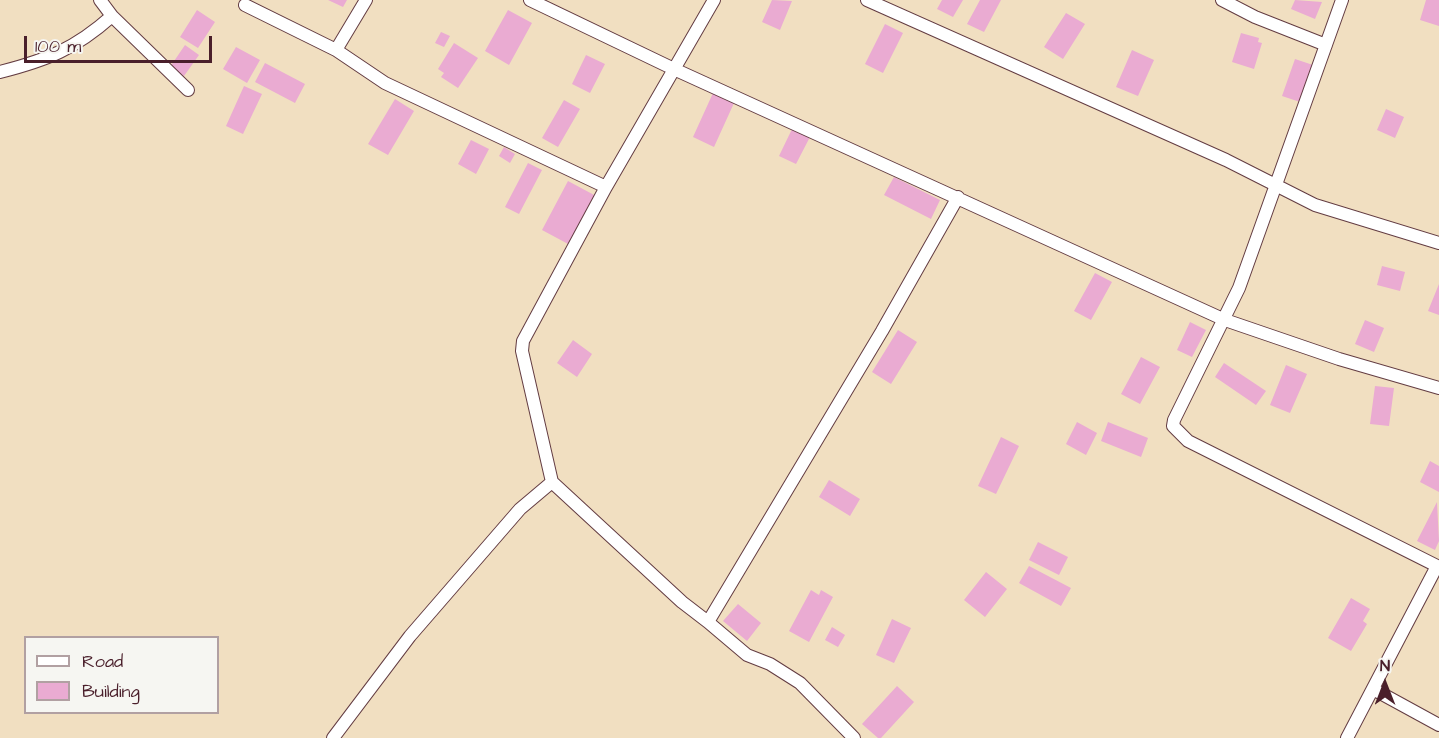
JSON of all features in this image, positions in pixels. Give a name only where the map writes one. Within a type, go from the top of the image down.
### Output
[{"type":"street","points":[[100,0],[112,16],[188,90]]},
{"type":"street","points":[[336,50],[366,0]]},
{"type":"street","points":[[530,0],[676,70],[1225,320],[1340,359],[1439,388]]},
{"type":"street","points":[[714,0],[676,70],[606,187],[523,341],[522,351],[552,482],[682,602],[747,655],[770,664],[800,683],[854,738]]},
{"type":"street","points":[[867,0],[1226,160],[1315,206],[1439,243]]},
{"type":"street","points":[[1222,0],[1255,17],[1326,45]]},
{"type":"street","points":[[1342,0],[1225,320],[1174,420],[1177,433],[1188,441],[1438,567],[1347,738]]},
{"type":"street","points":[[245,5],[336,50],[385,83],[606,187]]},
{"type":"street","points":[[0,72],[42,61],[78,44],[112,16]]},
{"type":"street","points":[[708,622],[882,331],[958,197]]},
{"type":"street","points":[[333,738],[410,636],[520,509],[552,482]]},
{"type":"street","points":[[1373,688],[1439,725]]},
{"type":"building","points":[[328,0],[347,0],[343,7]]},
{"type":"building","points":[[772,0],[792,1],[780,30],[762,22]]},
{"type":"building","points":[[942,0],[963,0],[953,17],[937,9]]},
{"type":"building","points":[[980,0],[1001,0],[984,32],[967,24]]},
{"type":"building","points":[[1295,0],[1322,2],[1315,19],[1291,9]]},
{"type":"building","points":[[1426,0],[1439,0],[1439,26],[1420,20]]},
{"type":"building","points":[[197,10],[215,22],[198,48],[180,37]]},
{"type":"building","points":[[508,10],[532,23],[509,65],[485,51]]},
{"type":"building","points":[[1066,13],[1085,24],[1063,59],[1044,47]]},
{"type":"building","points":[[885,24],[903,33],[883,73],[865,64]]},
{"type":"building","points":[[441,32],[450,36],[444,47],[435,43]]},
{"type":"building","points":[[1241,33],[1259,38],[1258,42],[1262,43],[1254,69],[1232,62]]},
{"type":"building","points":[[454,43],[478,58],[458,88],[441,77],[444,73],[438,69]]},
{"type":"building","points":[[185,45],[199,55],[184,76],[170,67]]},
{"type":"building","points":[[236,47],[260,60],[247,83],[223,69]]},
{"type":"building","points":[[1132,50],[1154,60],[1138,96],[1116,87]]},
{"type":"building","points":[[586,55],[605,64],[590,93],[572,84]]},
{"type":"building","points":[[1295,59],[1313,65],[1300,102],[1282,96]]},
{"type":"building","points":[[265,63],[305,84],[295,103],[255,82]]},
{"type":"building","points":[[244,86],[262,94],[243,134],[226,126]]},
{"type":"building","points":[[713,93],[734,103],[714,147],[693,137]]},
{"type":"building","points":[[395,99],[414,111],[388,155],[368,144]]},
{"type":"building","points":[[564,100],[580,109],[558,147],[542,138]]},
{"type":"building","points":[[1386,109],[1404,117],[1395,138],[1377,130]]},
{"type":"building","points":[[793,127],[811,135],[796,164],[779,156]]},
{"type":"building","points":[[471,140],[489,149],[476,174],[458,164]]},
{"type":"building","points":[[504,147],[515,154],[510,163],[499,156]]},
{"type":"building","points":[[528,163],[542,170],[519,214],[505,207]]},
{"type":"building","points":[[894,177],[940,200],[931,219],[884,195]]},
{"type":"building","points":[[568,181],[596,196],[570,245],[542,230]]},
{"type":"building","points":[[1382,266],[1405,272],[1400,291],[1377,285]]},
{"type":"building","points":[[1095,273],[1112,282],[1091,320],[1074,311]]},
{"type":"building","points":[[1439,284],[1439,315],[1428,311]]},
{"type":"building","points":[[1365,320],[1384,328],[1374,352],[1355,344]]},
{"type":"building","points":[[1190,322],[1206,330],[1192,357],[1177,350]]},
{"type":"building","points":[[898,330],[917,342],[891,384],[872,372]]},
{"type":"building","points":[[573,340],[592,354],[577,377],[557,363]]},
{"type":"building","points":[[1141,357],[1160,367],[1140,404],[1121,394]]},
{"type":"building","points":[[1224,363],[1266,391],[1256,405],[1215,377]]},
{"type":"building","points":[[1286,365],[1307,374],[1290,413],[1270,405]]},
{"type":"building","points":[[1375,386],[1394,388],[1389,426],[1370,424]]},
{"type":"building","points":[[1077,422],[1097,433],[1086,455],[1066,444]]},
{"type":"building","points":[[1108,422],[1148,438],[1141,457],[1101,441]]},
{"type":"building","points":[[1001,437],[1019,446],[996,494],[978,486]]},
{"type":"building","points":[[1430,461],[1439,466],[1439,492],[1420,482]]},
{"type":"building","points":[[829,480],[860,499],[850,516],[819,497]]},
{"type":"building","points":[[1437,502],[1439,541],[1435,550],[1417,541]]},
{"type":"building","points":[[1038,542],[1068,557],[1059,575],[1029,560]]},
{"type":"building","points":[[1029,566],[1071,588],[1061,606],[1019,583]]},
{"type":"building","points":[[986,572],[1007,589],[985,617],[964,600]]},
{"type":"building","points":[[811,590],[819,595],[821,590],[833,597],[809,642],[789,631]]},
{"type":"building","points":[[1351,598],[1370,609],[1363,621],[1367,624],[1351,651],[1328,638]]},
{"type":"building","points":[[738,604],[761,623],[747,641],[723,621]]},
{"type":"building","points":[[892,619],[911,628],[894,663],[876,655]]},
{"type":"building","points":[[832,627],[845,635],[838,647],[825,640]]},
{"type":"building","points":[[897,686],[914,702],[881,738],[878,738],[862,724]]}]
